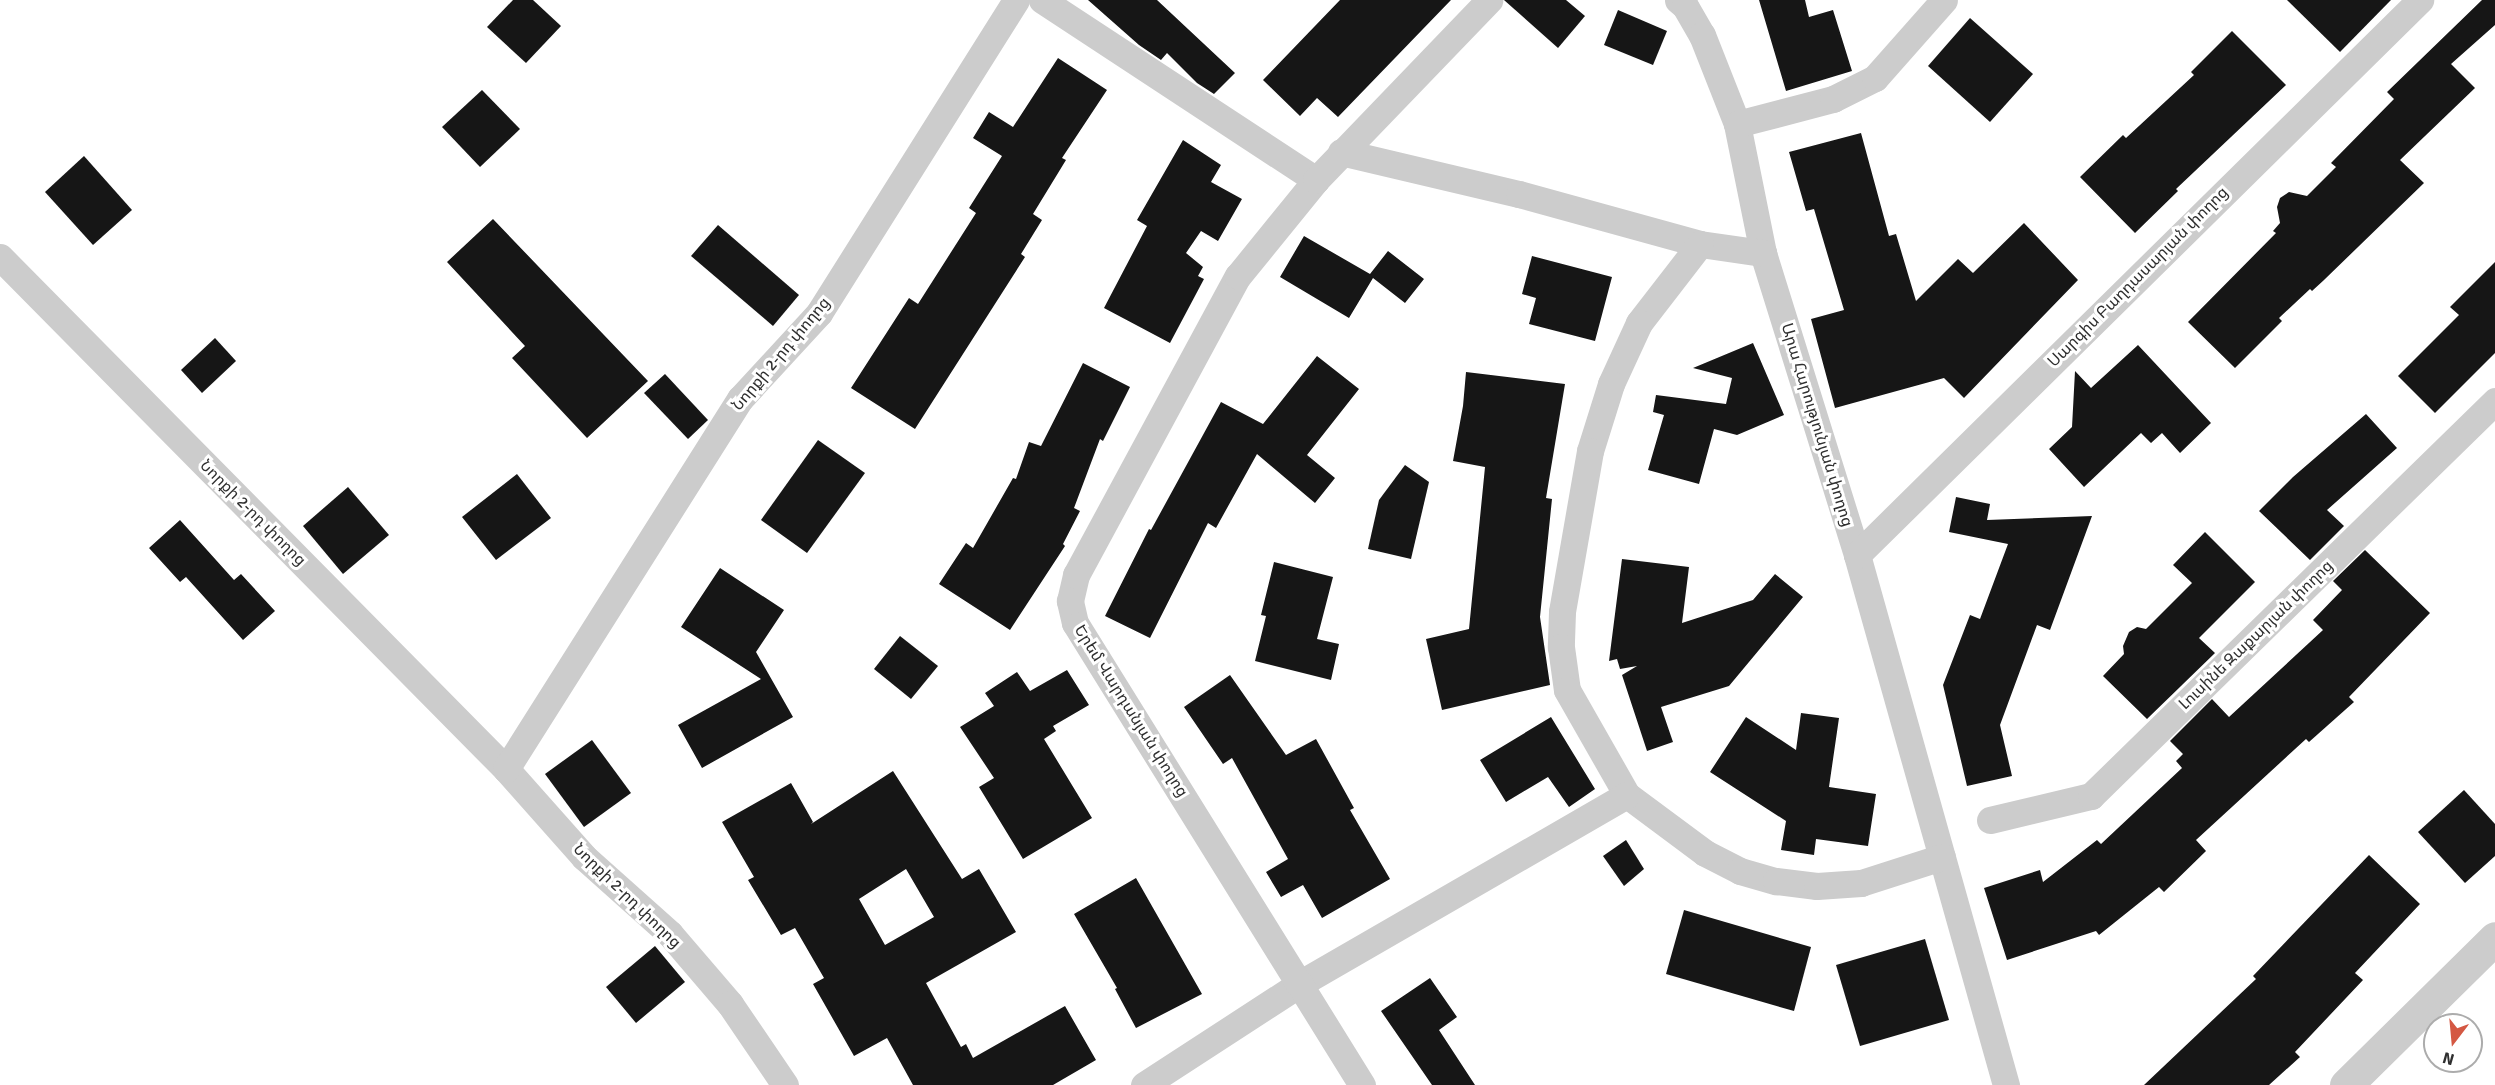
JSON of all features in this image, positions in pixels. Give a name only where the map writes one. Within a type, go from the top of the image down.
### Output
[{"type":"street","name":"Նորքի 2-րդ փողոց","points":[[506,769],[740,399],[819,313],[1016,0]]},
{"type":"street","points":[[1042,0],[1316,180]]},
{"type":"street","name":"Երեմ Վարդանյան փողոց","points":[[1362,1085],[1301,983],[1076,623],[1070,601],[1076,575],[1238,276],[1341,152],[1489,0]]},
{"type":"street","name":"Արա Հարությունյան փողոց","points":[[1678,0],[1685,6],[1702,35],[1737,124],[1763,252],[1857,555],[2007,1085]]},
{"type":"street","points":[[1737,124],[1833,99],[1875,78],[1944,0]]},
{"type":"street","name":"Սարգիս Բաղդասարյան փողոց","points":[[1857,555],[2420,0]]},
{"type":"street","points":[[1341,152],[1519,194],[1700,244],[1763,252]]},
{"type":"street","points":[[1700,244],[1639,323],[1611,384],[1590,451],[1562,612],[1561,648],[1567,690],[1627,795],[1705,853],[1740,871],[1776,881],[1817,886],[1861,883],[1942,857]]},
{"type":"street","name":"Նորքի 2-րդ փողոց","points":[[0,258],[506,769],[584,857],[670,934],[730,1004],[785,1085]]},
{"type":"street","name":"Լուսինե Զաքարյան փողոց","points":[[1990,820],[2091,796],[2495,401]]},
{"type":"street","points":[[1144,1085],[1301,983],[1627,795]]},
{"type":"street","points":[[2346,1085],[2495,938]]},
{"type":"building","points":[[513,0],[533,0],[561,26],[526,63],[487,27]]},
{"type":"building","points":[[1088,0],[1157,0],[1235,73],[1214,94],[1197,83],[1167,53],[1161,60],[1139,45]]},
{"type":"building","points":[[1340,0],[1451,0],[1338,117],[1317,98],[1300,116],[1263,80]]},
{"type":"building","points":[[1504,0],[1566,0],[1585,16],[1558,48]]},
{"type":"building","points":[[1759,0],[1805,0],[1809,17],[1833,10],[1852,71],[1786,91]]},
{"type":"building","points":[[2287,0],[2391,0],[2340,52]]},
{"type":"building","points":[[2482,0],[2495,0],[2495,25],[2451,64],[2475,88],[2400,160],[2424,183],[2324,280],[2312,291],[2310,289],[2279,318],[2282,321],[2235,368],[2188,322],[2276,233],[2273,231],[2280,223],[2277,207],[2280,198],[2289,192],[2307,196],[2336,167],[2331,163],[2394,99],[2387,92]]},
{"type":"building","points":[[1618,10],[1667,31],[1653,65],[1604,45]]},
{"type":"building","points":[[1970,18],[2033,74],[1990,122],[1928,66]]},
{"type":"building","points":[[2232,31],[2286,85],[2176,189],[2178,191],[2135,233],[2080,177],[2123,135],[2126,138],[2194,75],[2191,72]]},
{"type":"building","points":[[1058,58],[1107,90],[1062,158],[1066,160],[1033,214],[1042,220],[1021,254],[1025,257],[915,429],[851,388],[909,298],[918,304],[976,213],[969,208],[1002,156],[973,138],[989,112],[1013,127]]},
{"type":"building","points":[[482,90],[520,129],[480,167],[442,127]]},
{"type":"building","points":[[1861,133],[1889,236],[1896,234],[1916,301],[1958,259],[1973,273],[2024,223],[2078,280],[1964,398],[1944,378],[1835,408],[1811,319],[1844,310],[1814,209],[1806,211],[1789,152]]},
{"type":"building","points":[[1183,140],[1221,165],[1211,182],[1242,199],[1218,241],[1201,231],[1186,253],[1203,267],[1198,276],[1204,279],[1170,343],[1104,308],[1147,226],[1137,220]]},
{"type":"building","points":[[84,156],[132,210],[93,245],[45,192]]},
{"type":"building","points":[[493,219],[648,381],[587,438],[512,358],[525,346],[447,262]]},
{"type":"building","points":[[718,225],[799,295],[773,326],[691,256]]},
{"type":"building","points":[[1304,236],[1370,274],[1388,251],[1424,279],[1405,303],[1373,278],[1349,318],[1280,277]]},
{"type":"building","points":[[1532,256],[1612,277],[1595,341],[1529,324],[1536,298],[1522,294]]},
{"type":"building","points":[[2495,262],[2495,353],[2435,413],[2398,376],[2459,315],[2450,307]]},
{"type":"building","points":[[215,338],[236,361],[202,393],[181,370]]},
{"type":"building","points":[[1753,343],[1784,415],[1737,435],[1714,429],[1699,484],[1648,470],[1664,415],[1653,412],[1656,395],[1726,404],[1732,378],[1693,368]]},
{"type":"building","points":[[2138,345],[2211,423],[2180,453],[2162,433],[2151,443],[2141,433],[2084,487],[2049,449],[2072,427],[2075,371],[2091,388]]},
{"type":"building","points":[[1317,356],[1359,389],[1307,455],[1335,478],[1315,503],[1257,454],[1216,528],[1208,523],[1150,638],[1105,616],[1149,529],[1151,530],[1221,402],[1263,424]]},
{"type":"building","points":[[1083,363],[1130,387],[1103,441],[1100,439],[1074,508],[1080,511],[1063,544],[1065,546],[1010,630],[939,584],[966,543],[973,548],[1013,478],[1016,479],[1029,442],[1041,446]]},
{"type":"building","points":[[1466,372],[1565,384],[1546,498],[1552,499],[1540,617],[1550,685],[1442,710],[1426,639],[1469,629],[1485,467],[1453,461],[1463,406]]},
{"type":"building","points":[[665,374],[708,420],[688,439],[644,393]]},
{"type":"building","points":[[2366,414],[2397,448],[2327,510],[2344,526],[2310,560],[2259,511],[2293,477]]},
{"type":"building","points":[[818,440],[865,473],[807,553],[761,520]]},
{"type":"building","points":[[1405,465],[1429,482],[1411,559],[1368,549],[1379,500]]},
{"type":"building","points":[[517,474],[551,518],[496,560],[462,517]]},
{"type":"building","points":[[348,487],[389,535],[343,574],[303,526]]},
{"type":"building","points":[[1956,497],[1990,504],[1987,520],[2092,516],[2050,630],[2037,625],[2000,725],[2012,776],[1967,786],[1943,685],[1970,615],[1980,619],[2008,544],[1949,532]]},
{"type":"building","points":[[180,520],[234,580],[241,574],[275,611],[243,640],[186,577],[180,582],[149,548]]},
{"type":"building","points":[[2205,532],[2255,582],[2199,638],[2215,653],[2147,719],[2103,676],[2124,654],[2123,646],[2129,632],[2137,627],[2146,629],[2192,583],[2173,565]]},
{"type":"building","points":[[2365,550],[2430,613],[2349,697],[2354,702],[2309,742],[2306,739],[2196,840],[2206,851],[2164,892],[2159,887],[2099,935],[2096,931],[2007,960],[1984,888],[2040,870],[2043,882],[2097,840],[2101,844],[2182,768],[2176,761],[2183,754],[2170,741],[2212,699],[2229,717],[2323,630],[2313,620],[2342,590],[2333,581]]},
{"type":"building","points":[[1622,559],[1689,567],[1682,623],[1753,600],[1775,574],[1803,597],[1729,686],[1661,707],[1673,742],[1647,751],[1622,675],[1637,666],[1620,669],[1617,659],[1609,661]]},
{"type":"building","points":[[1274,562],[1333,577],[1317,639],[1339,644],[1331,680],[1255,661],[1266,616],[1261,615]]},
{"type":"building","points":[[720,568],[784,610],[756,652],[793,717],[702,768],[678,725],[761,679],[681,627]]},
{"type":"building","points":[[900,636],[938,666],[911,699],[874,669]]},
{"type":"building","points":[[1067,670],[1089,705],[1053,726],[1056,731],[1044,739],[1092,818],[1023,859],[979,787],[994,778],[960,727],[994,706],[985,693],[1017,672],[1030,691]]},
{"type":"building","points":[[1230,675],[1286,755],[1316,739],[1354,808],[1350,810],[1390,879],[1322,918],[1303,885],[1281,897],[1266,872],[1288,859],[1232,758],[1223,764],[1184,707]]},
{"type":"building","points":[[1801,713],[1839,718],[1829,787],[1876,794],[1868,846],[1816,839],[1814,855],[1781,850],[1786,821],[1710,772],[1746,717],[1796,750]]},
{"type":"building","points":[[1551,717],[1595,789],[1569,807],[1548,777],[1506,802],[1480,760]]},
{"type":"building","points":[[592,740],[631,793],[584,827],[545,774]]},
{"type":"building","points":[[893,771],[962,879],[979,869],[1016,932],[926,983],[961,1047],[966,1044],[973,1058],[1065,1006],[1096,1060],[1053,1085],[913,1085],[887,1038],[854,1056],[813,984],[824,978],[795,928],[781,935],[748,880],[754,877],[722,822],[791,783],[813,822],[811,824]],"holes":[[[906,869],[934,917],[885,945],[859,899]]]},
{"type":"building","points":[[2464,790],[2495,824],[2495,856],[2465,883],[2418,832]]},
{"type":"building","points":[[1626,840],[1644,869],[1624,886],[1603,856]]},
{"type":"building","points":[[2369,855],[2420,904],[2355,973],[2363,980],[2295,1052],[2300,1057],[2269,1085],[2144,1085],[2256,979],[2253,976]]},
{"type":"building","points":[[1136,878],[1202,994],[1136,1028],[1115,989],[1117,988],[1074,914]]},
{"type":"building","points":[[1684,910],[1811,947],[1794,1011],[1666,974]]},
{"type":"building","points":[[1925,939],[1949,1020],[1860,1046],[1836,965]]},
{"type":"building","points":[[655,946],[685,982],[636,1023],[606,987]]},
{"type":"building","points":[[1430,978],[1457,1017],[1439,1030],[1475,1085],[1432,1085],[1381,1011]]}]
